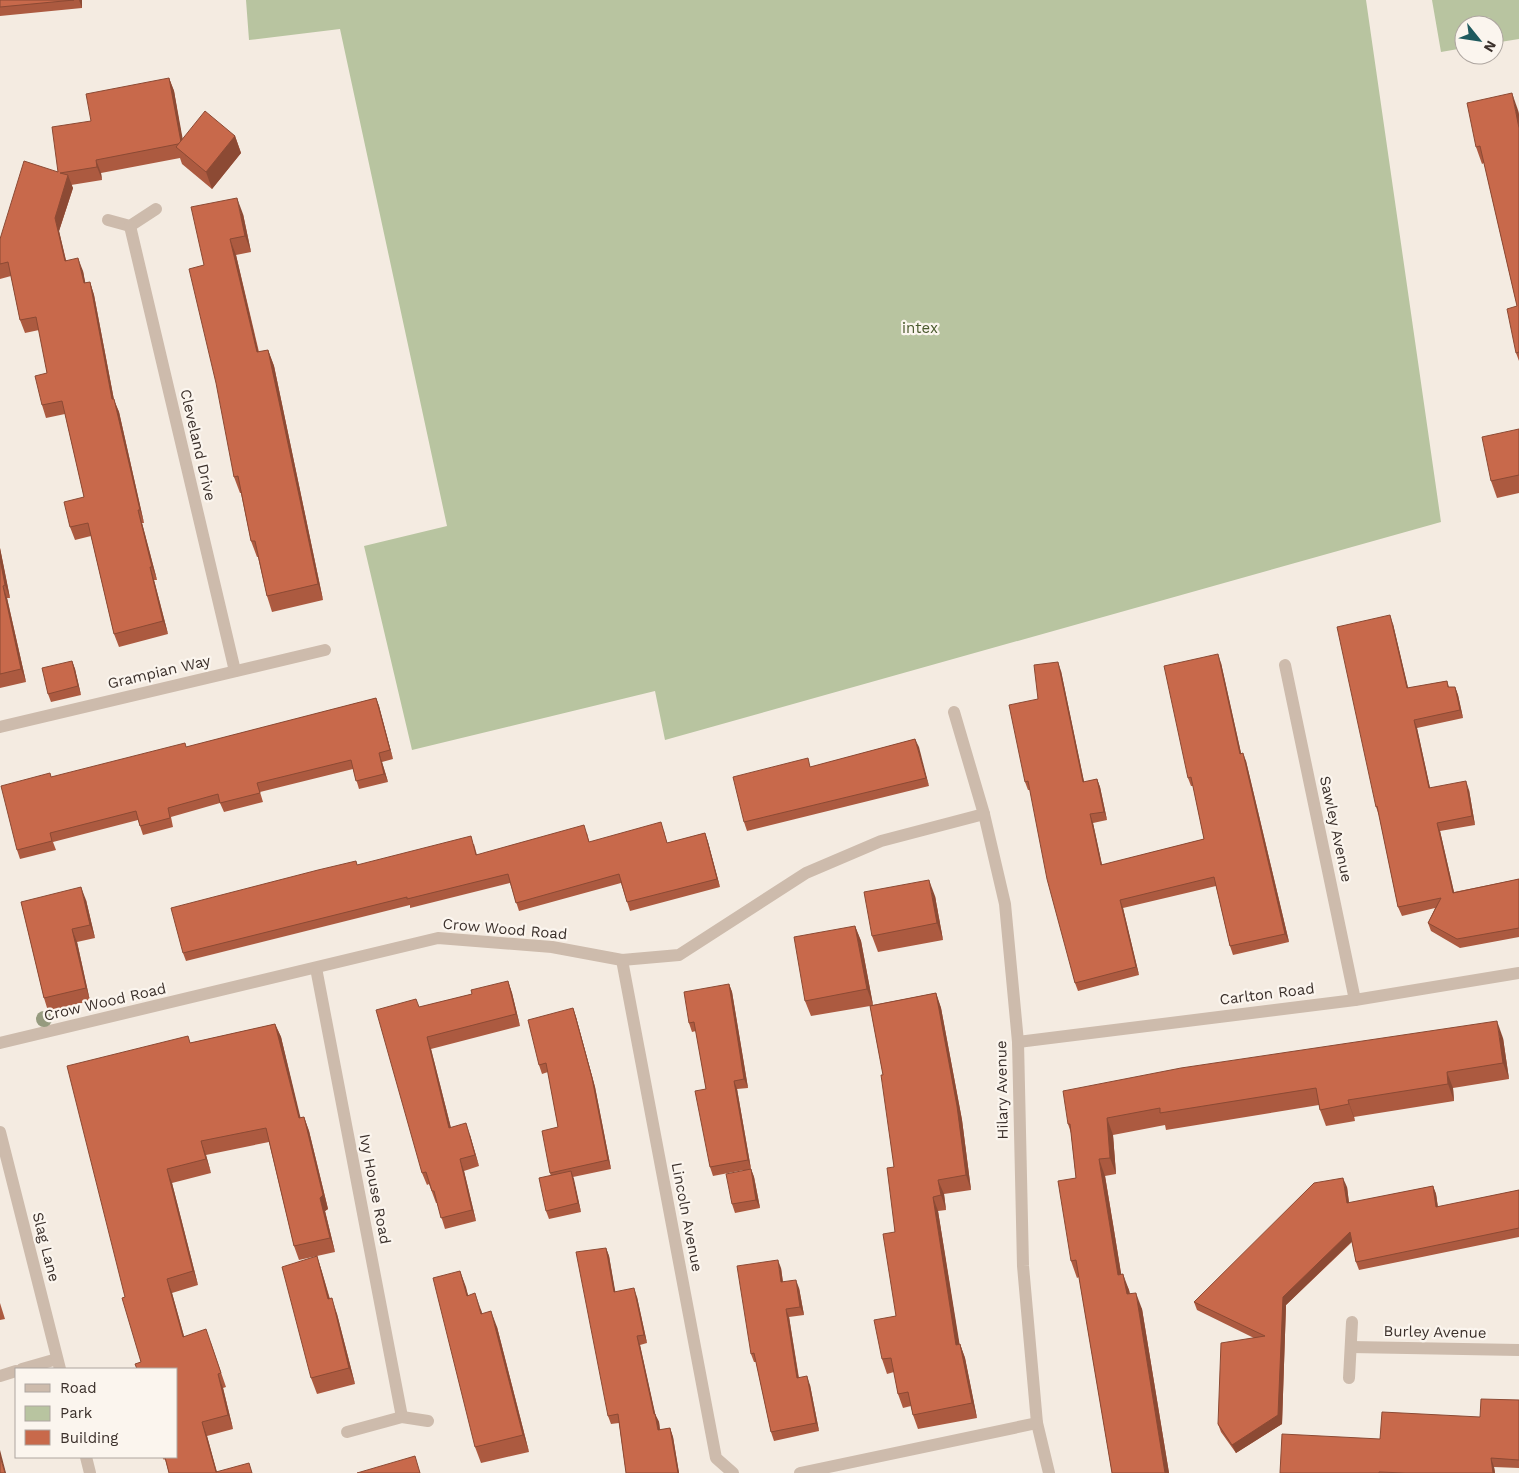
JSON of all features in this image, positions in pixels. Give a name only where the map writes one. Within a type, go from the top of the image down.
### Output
[{"type":"street","points":[[108,220],[130,226],[156,209]]},
{"type":"street","name":"Cleveland Drive","points":[[130,226],[235,671]]},
{"type":"street","name":"Grampian Way","points":[[0,727],[325,650]]},
{"type":"street","name":"Sawley Avenue","points":[[1285,665],[1355,1000]]},
{"type":"street","name":"Hilary Avenue","points":[[954,712],[984,814],[1005,904],[1018,1042],[1023,1266],[1037,1423],[1049,1473]]},
{"type":"street","name":"Crow Wood Road","points":[[0,1042],[438,938],[552,947],[622,960],[679,955],[806,873],[881,841],[984,814]]},
{"type":"street","name":"Lincoln Avenue","points":[[622,960],[716,1458],[733,1473]]},
{"type":"street","name":"Ivy House Road","points":[[316,968],[402,1417]]},
{"type":"street","name":"Carlton Road","points":[[1018,1042],[1355,1000],[1519,973]]},
{"type":"street","name":"Slag Lane","points":[[0,1132],[58,1364]]},
{"type":"street","points":[[1349,1378],[1352,1322]]},
{"type":"street","name":"Burley Avenue","points":[[1351,1347],[1519,1350]]},
{"type":"street","points":[[29,1368],[58,1364]]},
{"type":"street","points":[[0,1376],[15,1371]]},
{"type":"street","points":[[347,1432],[402,1417],[428,1421]]},
{"type":"street","points":[[800,1473],[1037,1423]]},
{"type":"street","points":[[86,1458],[90,1473]]},
{"type":"green space","name":"intex","points":[[246,0],[1366,0],[1441,522],[665,740],[655,691],[412,750],[364,546],[447,526],[340,29],[249,40]]},
{"type":"green space","points":[[1432,0],[1519,0],[1519,39],[1504,41],[1504,15],[1454,15],[1454,50],[1441,52]]},
{"type":"building","points":[[0,0],[74,0],[0,7]]},
{"type":"building","points":[[169,78],[181,142],[96,160],[97,167],[60,173],[68,175],[55,218],[65,261],[78,258],[84,283],[90,282],[112,399],[114,399],[140,510],[138,510],[163,621],[114,634],[88,523],[70,527],[64,502],[84,497],[62,401],[42,405],[35,376],[47,373],[36,317],[20,320],[8,262],[0,264],[0,239],[24,161],[58,172],[52,127],[91,121],[86,94]]},
{"type":"building","points":[[1512,93],[1519,128],[1519,352],[1516,353],[1507,309],[1517,306],[1480,146],[1476,147],[1467,103]]},
{"type":"building","points":[[205,111],[235,136],[206,172],[176,147]]},
{"type":"building","points":[[237,198],[245,236],[230,239],[257,352],[268,350],[318,584],[267,596],[255,541],[251,541],[238,476],[234,477],[216,383],[189,269],[204,265],[191,207]]},
{"type":"building","points":[[1519,429],[1519,475],[1491,481],[1482,437]]},
{"type":"building","points":[[0,559],[5,585],[3,586],[21,669],[0,674]]},
{"type":"building","points":[[1390,615],[1407,688],[1447,681],[1448,687],[1455,687],[1460,710],[1414,720],[1429,788],[1466,781],[1472,816],[1437,823],[1453,893],[1519,879],[1519,928],[1457,939],[1428,923],[1441,898],[1398,907],[1337,627]]},
{"type":"building","points":[[1218,654],[1240,754],[1243,753],[1285,934],[1230,946],[1214,877],[1120,900],[1136,967],[1075,983],[1047,879],[1028,781],[1025,782],[1009,705],[1038,699],[1034,665],[1058,662],[1083,782],[1097,779],[1104,812],[1090,814],[1101,865],[1204,839],[1191,777],[1188,778],[1164,666]]},
{"type":"building","points":[[72,661],[78,686],[48,694],[42,668]]},
{"type":"building","points":[[376,698],[390,750],[379,753],[384,774],[356,781],[351,760],[257,783],[260,793],[220,803],[218,794],[168,808],[170,818],[140,826],[136,811],[50,833],[52,841],[17,850],[1,786],[50,773],[51,777],[185,743],[186,747]]},
{"type":"building","points":[[915,739],[926,778],[744,822],[733,777],[808,758],[810,767]]},
{"type":"building","points":[[661,822],[667,843],[705,833],[717,879],[627,902],[619,874],[516,903],[508,874],[407,899],[407,897],[183,953],[171,908],[318,870],[356,861],[357,865],[471,836],[476,855],[584,825],[589,842]]},
{"type":"building","points":[[929,880],[937,923],[872,936],[864,892]]},
{"type":"building","points":[[81,887],[90,925],[72,929],[86,988],[44,998],[21,902]]},
{"type":"building","points":[[855,926],[867,989],[805,1001],[794,937]]},
{"type":"building","points":[[508,981],[516,1014],[427,1037],[449,1128],[466,1123],[475,1155],[460,1159],[472,1210],[441,1218],[434,1191],[432,1191],[426,1172],[422,1173],[376,1010],[416,999],[419,1007],[472,994],[471,990]]},
{"type":"building","points":[[729,984],[744,1079],[734,1081],[748,1160],[710,1167],[695,1091],[706,1089],[694,1022],[689,1023],[684,992]]},
{"type":"building","points":[[936,993],[957,1106],[966,1175],[938,1180],[941,1195],[933,1197],[956,1345],[960,1344],[972,1403],[913,1415],[908,1392],[898,1394],[891,1358],[882,1359],[874,1320],[896,1316],[883,1234],[895,1232],[887,1168],[894,1167],[881,1075],[883,1075],[870,1006]]},
{"type":"building","points":[[573,1008],[592,1078],[608,1160],[550,1173],[542,1131],[558,1127],[546,1063],[539,1065],[528,1020]]},
{"type":"building","points":[[1497,1021],[1503,1063],[1447,1072],[1448,1084],[1348,1100],[1349,1104],[1320,1110],[1316,1088],[1160,1113],[1160,1108],[1107,1118],[1110,1158],[1099,1159],[1118,1275],[1123,1274],[1127,1294],[1136,1293],[1165,1473],[1112,1473],[1076,1260],[1071,1261],[1058,1181],[1076,1178],[1070,1124],[1068,1124],[1063,1091],[1181,1068]]},
{"type":"building","points":[[275,1024],[299,1118],[304,1117],[323,1195],[320,1198],[330,1238],[294,1246],[266,1128],[201,1141],[206,1159],[167,1169],[193,1271],[167,1279],[183,1337],[206,1329],[221,1373],[218,1374],[228,1415],[202,1422],[216,1472],[249,1463],[252,1473],[169,1473],[165,1458],[178,1458],[178,1368],[137,1368],[135,1364],[141,1362],[122,1298],[125,1297],[67,1066],[188,1036],[190,1043]]},
{"type":"building","points":[[751,1169],[756,1200],[732,1204],[726,1174]]},
{"type":"building","points":[[571,1171],[578,1203],[546,1211],[539,1178]]},
{"type":"building","points":[[1343,1178],[1347,1203],[1433,1186],[1436,1207],[1519,1190],[1519,1228],[1356,1262],[1350,1232],[1283,1297],[1278,1415],[1232,1445],[1218,1424],[1221,1343],[1265,1336],[1194,1302],[1314,1183]]},
{"type":"building","points":[[606,1248],[614,1292],[634,1288],[644,1335],[637,1336],[654,1414],[658,1430],[670,1428],[678,1473],[626,1473],[618,1414],[608,1416],[576,1252]]},
{"type":"building","points":[[317,1256],[328,1299],[332,1298],[349,1368],[311,1378],[282,1267]]},
{"type":"building","points":[[778,1260],[781,1282],[796,1280],[800,1307],[786,1309],[797,1378],[807,1376],[816,1423],[771,1432],[754,1353],[751,1354],[737,1266]]},
{"type":"building","points":[[460,1271],[467,1296],[475,1293],[481,1314],[491,1311],[523,1435],[475,1447],[433,1278]]},
{"type":"building","points":[[1481,1399],[1519,1400],[1519,1460],[1491,1458],[1493,1473],[1280,1473],[1282,1434],[1380,1439],[1382,1412],[1480,1417]]},
{"type":"building","points":[[0,1456],[5,1473],[0,1473]]},
{"type":"building","points":[[415,1456],[420,1473],[357,1473]]}]
